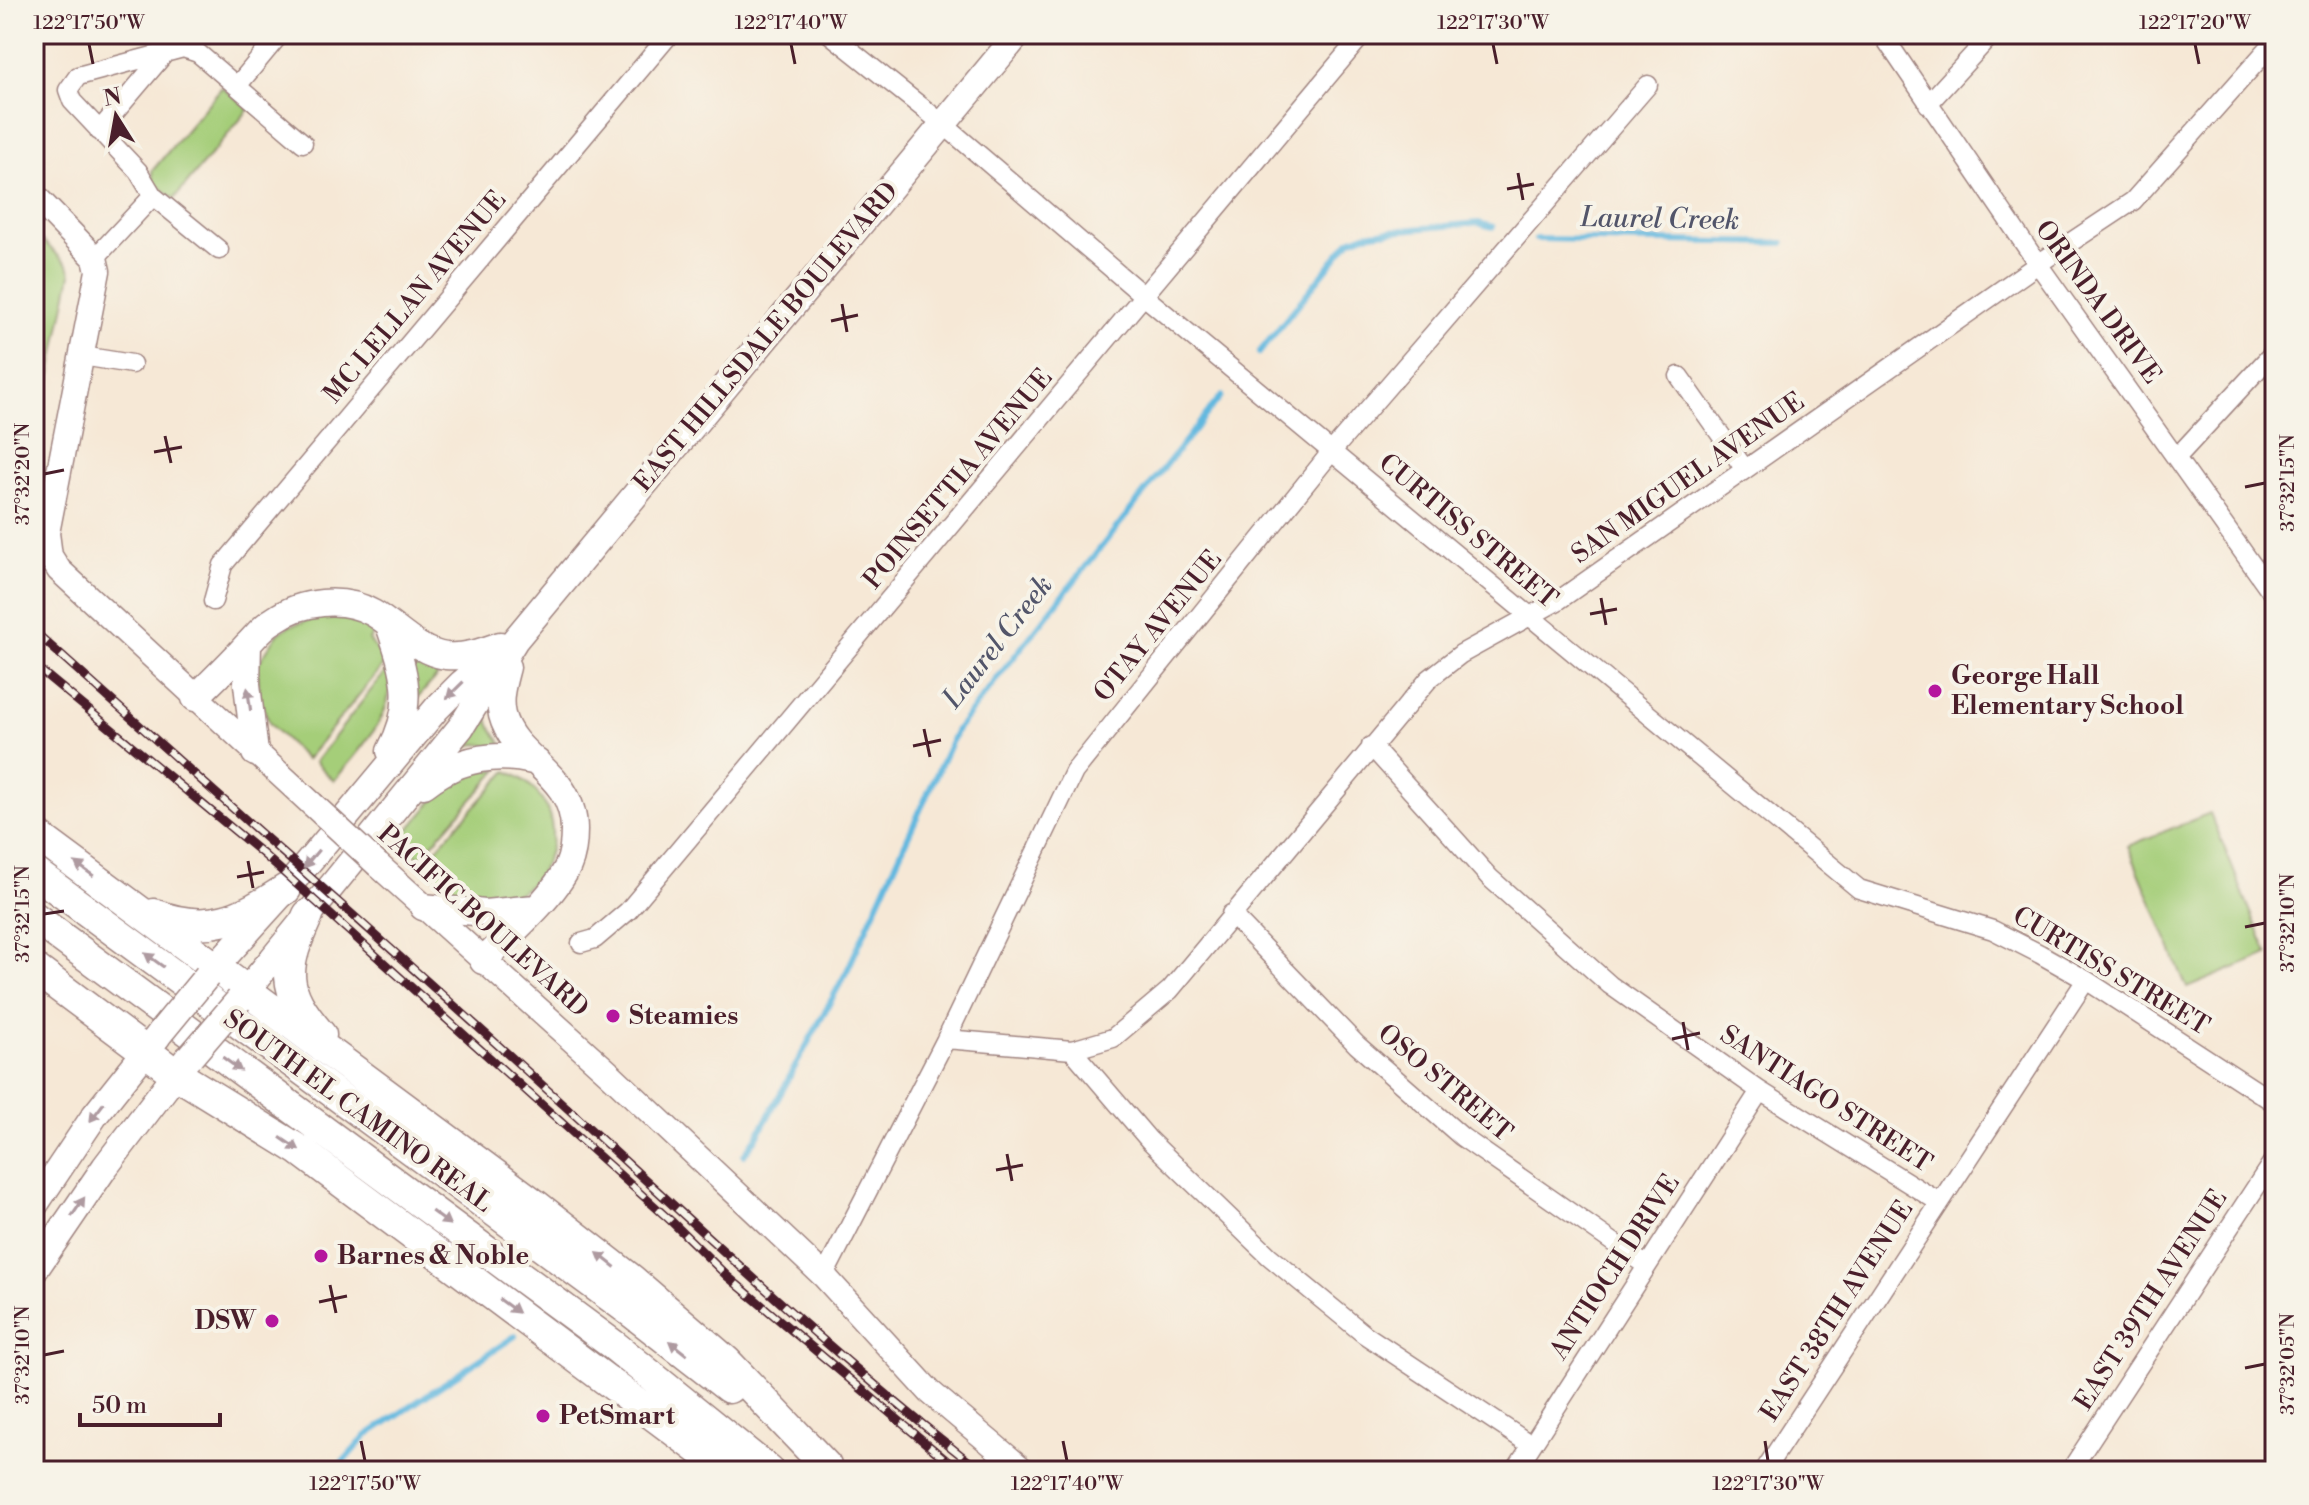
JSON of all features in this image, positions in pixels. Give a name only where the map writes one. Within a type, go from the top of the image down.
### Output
[{"type":"main road","name":"EAST HILLSDALE BOULEVARD","points":[[34,1271],[105,1167],[183,1065],[461,727],[515,640],[1018,34]]},
{"type":"main road","points":[[195,698],[266,625],[295,609],[317,603],[355,605],[373,613],[415,643],[447,656],[478,653],[515,640]]},
{"type":"main road","points":[[371,786],[399,736],[405,711],[406,677],[389,625]]},
{"type":"main road","name":"EAST HILLSDALE BOULEVARD","points":[[34,1206],[79,1137],[152,1042],[454,691],[515,640]]},
{"type":"main road","points":[[483,961],[557,885],[569,864],[574,834],[569,800],[553,775],[507,728],[502,715],[501,687],[515,640]]},
{"type":"main road","points":[[248,645],[247,684],[255,753]]},
{"type":"main road","points":[[399,804],[439,773],[458,763],[499,756],[537,762]]},
{"type":"main road","points":[[34,833],[133,906],[212,972],[345,1063],[662,1304],[726,1361],[829,1469]]},
{"type":"main road","name":"SOUTH EL CAMINO REAL","points":[[34,872],[634,1314],[829,1469]]},
{"type":"main road","points":[[133,906],[178,922],[209,924],[242,915],[286,889]]},
{"type":"main road","points":[[423,907],[474,913],[535,908]]},
{"type":"main road","points":[[308,915],[290,962],[291,988],[313,1026],[345,1063]]},
{"type":"main road","name":"SOUTH EL CAMINO REAL","points":[[34,917],[612,1344],[769,1471]]},
{"type":"main road","points":[[34,968],[152,1042],[728,1471]]},
{"type":"street","points":[[237,86],[280,34]]},
{"type":"street","name":"MC LELLAN AVENUE","points":[[213,601],[223,565],[670,34]]},
{"type":"street","name":"CURTISS STREET","points":[[830,34],[943,124],[1145,297],[1859,889],[1993,930],[2086,980],[2275,1103]]},
{"type":"street","name":"POINSETTIA AVENUE","points":[[581,943],[595,939],[610,929],[628,911],[1363,34]]},
{"type":"street","name":"ORINDA DRIVE","points":[[1882,34],[2038,264],[2275,597]]},
{"type":"street","points":[[1928,104],[1992,34]]},
{"type":"street","name":"SAN MIGUEL AVENUE","points":[[946,1039],[1072,1050],[1113,1038],[1170,990],[1429,679],[1461,654],[1559,600],[1744,468],[2133,201],[2275,41]]},
{"type":"street","points":[[219,250],[153,196],[138,171],[72,101],[68,90],[78,76],[183,48],[198,53],[303,143]]},
{"type":"street","points":[[99,131],[166,52]]},
{"type":"street","name":"OTAY AVENUE","points":[[824,1276],[946,1039],[1074,772],[1332,451],[1648,85]]},
{"type":"street","points":[[34,195],[95,258],[98,271],[82,356],[132,364]]},
{"type":"street","points":[[95,258],[153,196]]},
{"type":"street","points":[[2177,457],[2275,351]]},
{"type":"street","name":"PACIFIC BOULEVARD","points":[[82,356],[47,533],[50,556],[59,570],[423,907],[610,1074],[824,1276],[930,1392],[1024,1471]]},
{"type":"street","points":[[1679,376],[1744,468]]},
{"type":"street","name":"SANTIAGO STREET","points":[[1371,746],[1490,878],[1610,985],[1760,1091],[1939,1202]]},
{"type":"street","name":"OSO STREET","points":[[1231,914],[1357,1045],[1462,1137],[1647,1266]]},
{"type":"street","name":"EAST 38TH AVENUE","points":[[1764,1471],[2086,980]]},
{"type":"street","points":[[1072,1050],[1149,1140],[1269,1256],[1364,1334],[1531,1445]]},
{"type":"street","name":"ANTIOCH DRIVE","points":[[1515,1471],[1760,1091]]},
{"type":"street","name":"EAST 39TH AVENUE","points":[[2070,1471],[2275,1158]]},
{"type":"green space","points":[[222,87],[249,109],[174,199],[154,183],[152,171]]},
{"type":"green space","points":[[34,232],[68,265],[71,274],[42,417],[34,415],[34,395],[38,395],[47,353],[34,350]]},
{"type":"green space","points":[[325,616],[350,621],[373,633],[369,640],[386,662],[306,760],[270,724],[260,700],[257,665],[277,635],[289,626]]},
{"type":"green space","points":[[410,658],[446,666],[413,703]]},
{"type":"green space","points":[[389,667],[388,700],[383,715],[366,742],[334,781],[315,762]]},
{"type":"green space","points":[[485,709],[489,723],[504,748],[477,744],[457,748]]},
{"type":"green space","points":[[498,770],[420,858],[400,839],[449,783],[460,775]]},
{"type":"green space","points":[[507,771],[533,788],[548,811],[552,835],[547,858],[535,879],[516,894],[491,902],[463,898],[429,872],[432,868],[425,861]]},
{"type":"green space","points":[[2210,813],[2268,954],[2187,988],[2128,846]]},
{"type":"waterway","name":"Laurel Creek","points":[[1259,353],[1350,240],[1380,232],[1478,223],[1493,227]]},
{"type":"waterway","name":"Laurel Creek","points":[[1536,239],[1783,243]]},
{"type":"waterway","name":"Laurel Creek","points":[[744,1155],[757,1137],[847,971],[957,729],[1221,396]]},
{"type":"waterway","name":"Laurel Creek","points":[[335,1471],[366,1436],[515,1336]]},
{"type":"railway","points":[[34,631],[479,1028],[812,1331],[981,1471]]},
{"type":"railway","points":[[34,665],[263,854],[671,1221],[727,1276],[959,1471]]},
{"type":"place","name":"George Hall Elementary School","points":[[1935,691]]},
{"type":"place","name":"Steamies","points":[[613,1016]]},
{"type":"place","name":"Barnes & Noble","points":[[321,1256]]},
{"type":"place","name":"DSW","points":[[272,1321]]},
{"type":"place","name":"PetSmart","points":[[543,1416]]}]
